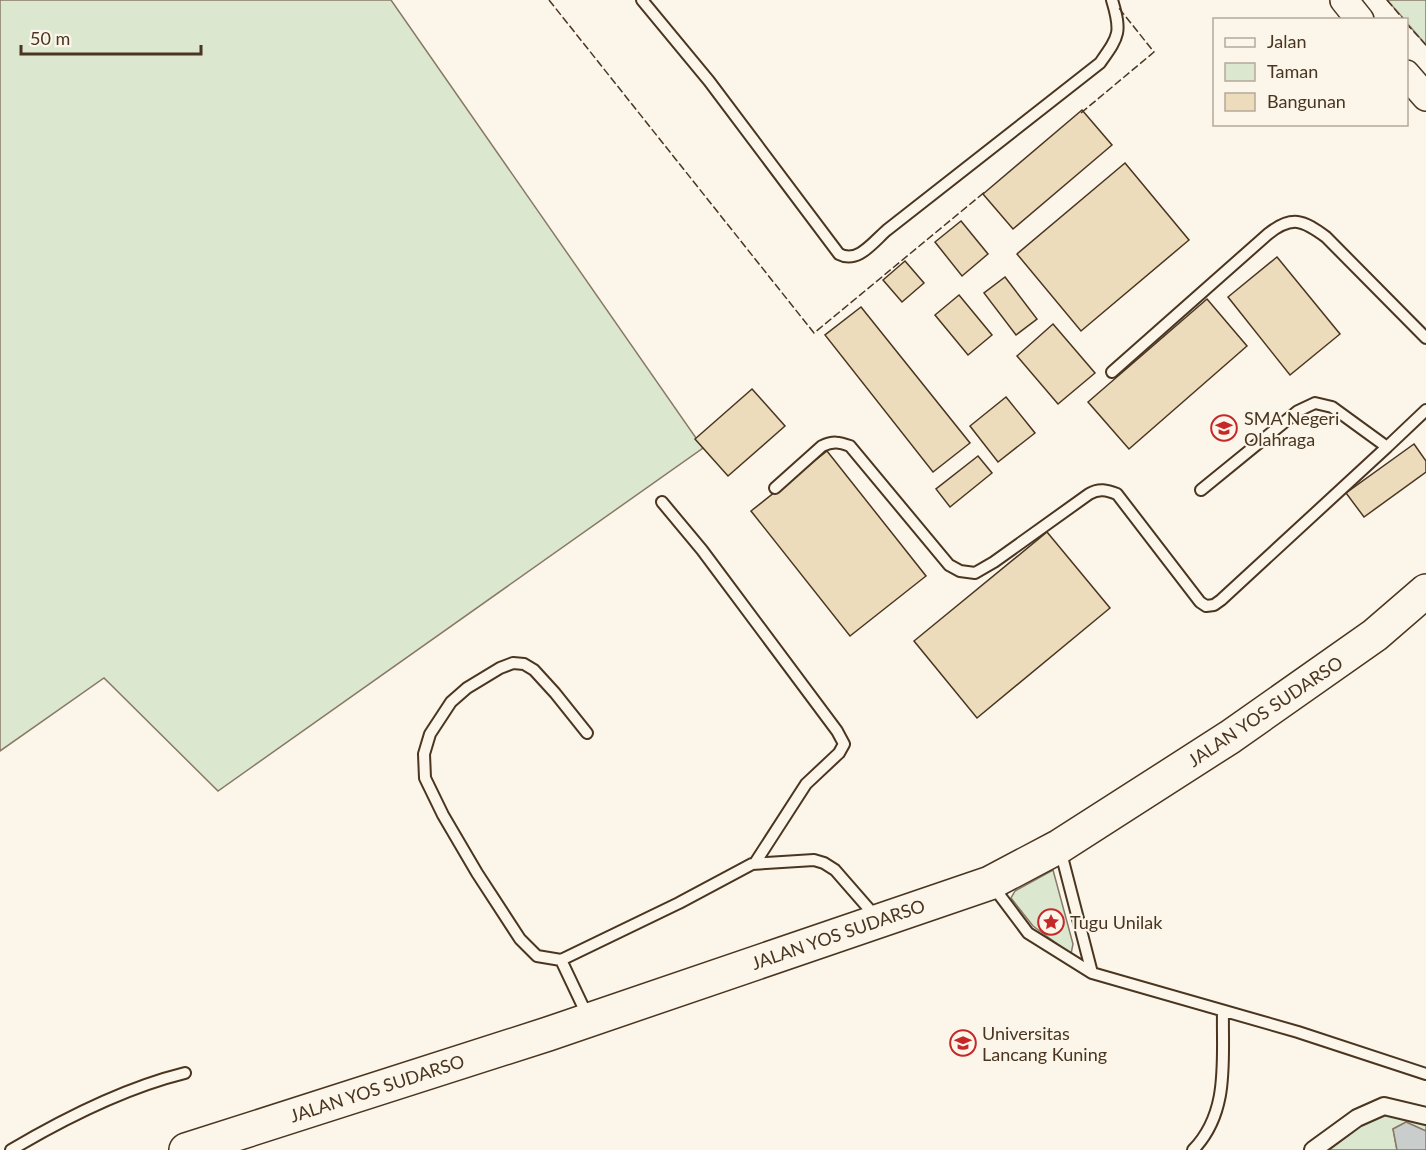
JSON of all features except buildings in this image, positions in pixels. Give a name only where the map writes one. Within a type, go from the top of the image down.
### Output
[{"type":"main road","name":"JALAN YOS SUDARSO","points":[[186,1150],[589,1020],[990,883],[1059,846],[1230,737],[1375,635],[1426,591]]},
{"type":"street","points":[[1344,0],[1358,18]]},
{"type":"street","points":[[1408,75],[1426,97]]},
{"type":"street","points":[[1313,1150],[1357,1118],[1384,1106],[1426,1116]]},
{"type":"lane","points":[[642,0],[709,81],[839,255],[851,259],[1100,63],[1115,42],[1119,29],[1112,0]]},
{"type":"lane","points":[[1112,372],[1268,234],[1281,224],[1297,221],[1310,225],[1326,237],[1426,338]]},
{"type":"lane","points":[[1200,490],[1298,411],[1315,403],[1332,407],[1388,447]]},
{"type":"lane","points":[[775,488],[822,446],[831,442],[840,442],[850,446],[949,565],[960,571],[975,573],[1095,490],[1107,490],[1117,494],[1200,602],[1206,606],[1214,605],[1221,600],[1426,410]]},
{"type":"lane","points":[[662,502],[702,550],[837,731],[844,744],[839,753],[806,784],[755,863]]},
{"type":"lane","points":[[587,733],[534,670],[524,664],[513,663],[500,668],[467,688],[451,702],[430,734],[424,754],[425,778],[443,814],[477,873],[520,939],[537,956],[561,960],[755,863],[814,860],[824,863],[835,870],[878,920]]},
{"type":"lane","points":[[1059,846],[1092,973]]},
{"type":"lane","points":[[990,883],[1028,933],[1092,973],[1298,1032],[1426,1074]]},
{"type":"lane","points":[[561,960],[589,1020]]},
{"type":"lane","points":[[1193,1150],[1210,1127],[1222,1095],[1223,1011]]},
{"type":"lane","points":[[11,1150],[41,1132],[118,1095],[159,1080],[185,1074]]},
{"type":"green space","points":[[0,0],[391,0],[703,448],[218,791],[104,678],[0,751]]},
{"type":"green space","points":[[1387,0],[1426,0],[1426,45],[1408,24],[1408,18],[1403,18]]},
{"type":"green space","points":[[1053,870],[1073,944],[1071,954],[1033,926],[1011,898],[1015,891]]},
{"type":"green space","points":[[1396,1113],[1426,1121],[1426,1131],[1406,1122],[1393,1129],[1397,1150],[1329,1150],[1353,1132],[1368,1115]]},
{"type":"shaded area","points":[[1406,1122],[1426,1131],[1426,1150],[1397,1150],[1393,1129]]},
{"type":"fence","points":[[549,0],[814,333],[986,191]]},
{"type":"fence","points":[[1387,0],[1402,18]]},
{"type":"fence","points":[[1081,113],[1154,52],[1118,7]]},
{"type":"fence","points":[[1408,25],[1426,45]]},
{"type":"place","name":"SMA Negeri Olahraga","points":[[1224,428]]},
{"type":"place","name":"Tugu Unilak","points":[[1051,922]]},
{"type":"place","name":"Universitas Lancang Kuning","points":[[963,1043]]}]
